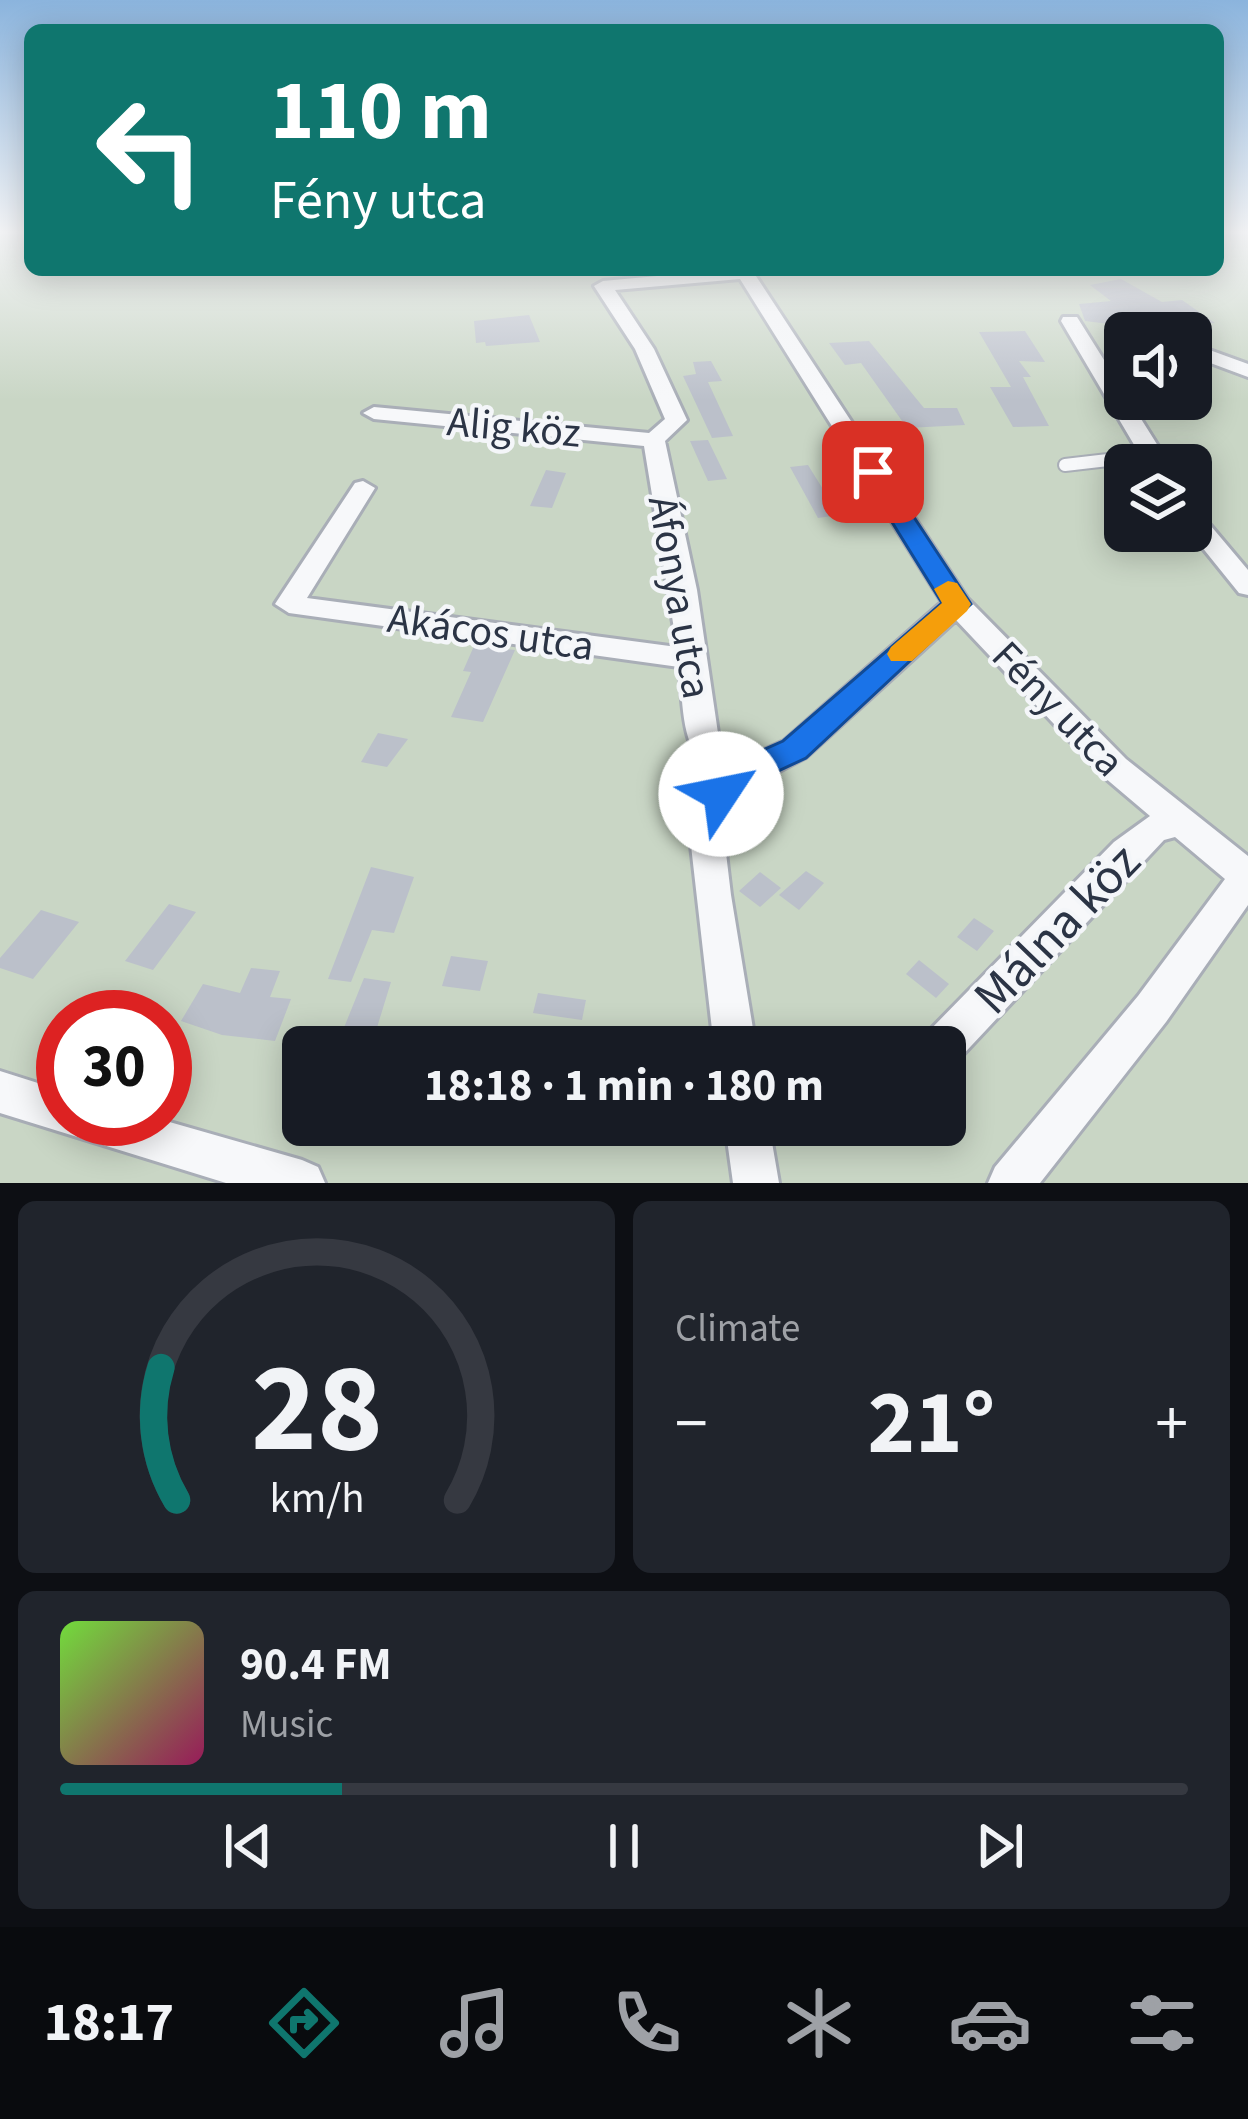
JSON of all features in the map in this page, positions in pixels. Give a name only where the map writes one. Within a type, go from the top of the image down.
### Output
[{"type":"street","name":"Áfonya utca","points":[[607,289],[619,300],[639,336],[676,420],[654,440],[704,743],[717,760],[744,773]]},
{"type":"street","name":"Fény utca","points":[[755,289],[957,604],[1115,768],[1248,876]]},
{"type":"street","points":[[1070,321],[1144,444]]},
{"type":"street","points":[[1212,357],[1248,371]]},
{"type":"street","name":"Alig köz","points":[[374,413],[654,440]]},
{"type":"street","name":"Akácos utca","points":[[363,488],[289,604],[693,659]]},
{"type":"street","points":[[1212,543],[1248,587]]},
{"type":"street","points":[[732,1026],[706,828],[721,794],[744,773],[795,749],[957,604]]},
{"type":"street","name":"Málna köz","points":[[963,1026],[1126,852],[1154,828],[1178,823]]},
{"type":"street","points":[[1011,1183],[1152,1009],[1248,876]]},
{"type":"street","points":[[0,1092],[36,1104]]},
{"type":"street","points":[[176,1146],[302,1183]]},
{"type":"street","points":[[750,1146],[756,1183]]},
{"type":"lane","points":[[1065,465],[1104,463]]},
{"type":"green space","points":[[0,289],[1248,289],[1248,1183],[0,1183]]},
{"type":"building","points":[[1096,289],[1139,289],[1162,302],[1182,300],[1199,312],[1104,312],[1104,323],[1085,321],[1079,304],[1111,301]]},
{"type":"building","points":[[529,315],[540,342],[476,343],[474,321]]},
{"type":"building","points":[[1025,331],[1045,362],[1019,361],[1031,377],[1023,377],[1049,426],[1013,427],[990,387],[1011,387],[979,332]]},
{"type":"building","points":[[869,341],[924,408],[957,408],[965,425],[907,428],[861,363],[845,365],[829,343]]},
{"type":"building","points":[[711,361],[722,381],[708,382],[733,436],[712,438],[683,376],[696,374],[693,362]]},
{"type":"building","points":[[708,440],[727,479],[708,481],[690,441]]},
{"type":"building","points":[[808,465],[839,515],[818,518],[790,467]]},
{"type":"building","points":[[546,470],[566,473],[552,508],[530,506]]},
{"type":"building","points":[[474,646],[515,650],[483,722],[451,717],[471,672],[463,671]]},
{"type":"building","points":[[378,733],[408,739],[387,767],[361,762]]},
{"type":"building","points":[[761,805],[776,818],[747,839],[731,825]]},
{"type":"building","points":[[371,867],[414,877],[394,933],[372,930],[351,982],[328,979]]},
{"type":"building","points":[[806,871],[824,883],[799,910],[779,895]]},
{"type":"building","points":[[760,872],[781,888],[760,907],[739,891]]},
{"type":"building","points":[[169,904],[196,912],[153,970],[125,961]]},
{"type":"building","points":[[41,910],[79,922],[33,979],[0,968],[0,958]]},
{"type":"building","points":[[974,918],[994,931],[977,951],[957,937]]},
{"type":"building","points":[[451,956],[488,961],[480,991],[442,986]]},
{"type":"building","points":[[919,960],[949,984],[936,998],[906,974]]},
{"type":"building","points":[[251,968],[280,971],[270,997],[291,999],[275,1041],[222,1035],[192,1025],[192,1002],[203,984],[240,993]]},
{"type":"building","points":[[364,978],[391,982],[377,1026],[345,1026]]},
{"type":"building","points":[[538,993],[586,1000],[582,1020],[533,1013]]},
{"type":"slow traffic","points":[[902,654],[957,604],[948,589]]},
{"type":"route","points":[[721,794],[744,773],[795,749],[957,604],[873,472]]}]
